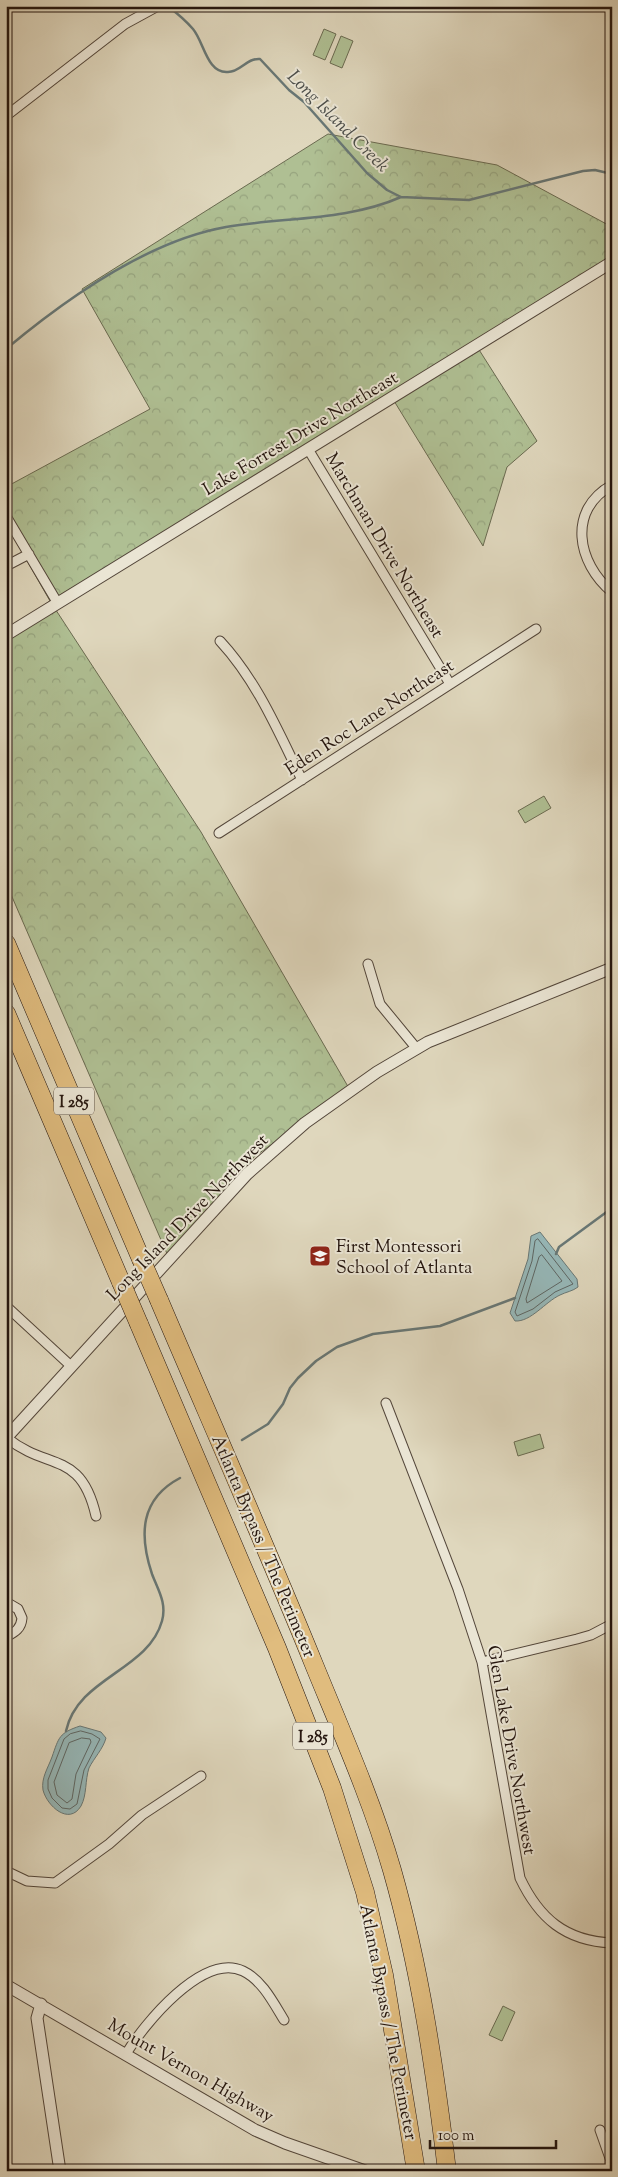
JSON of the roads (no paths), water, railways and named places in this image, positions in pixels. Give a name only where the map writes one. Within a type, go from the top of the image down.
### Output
[{"type":"highway","name":"Atlanta Bypass / The Perimeter","points":[[6,943],[303,1638],[362,1786],[391,1867],[408,1931],[435,2081],[447,2171]]},
{"type":"highway","name":"Atlanta Bypass / The Perimeter","points":[[6,1013],[277,1648],[332,1788],[365,1892],[384,1975],[416,2171]]},
{"type":"highway","points":[[6,1041],[36,1110],[79,1183]]},
{"type":"street","points":[[6,116],[125,24],[158,6]]},
{"type":"street","name":"Lake Forrest Drive Northeast","points":[[6,635],[612,262]]},
{"type":"street","name":"Marchman Drive Northeast","points":[[308,449],[450,684]]},
{"type":"street","points":[[612,485],[602,492],[589,507],[582,534],[588,564],[594,574],[612,592]]},
{"type":"street","points":[[6,516],[57,602]]},
{"type":"street","points":[[6,566],[29,554]]},
{"type":"street","name":"Eden Roc Lane Northeast","points":[[219,833],[536,629]]},
{"type":"street","points":[[220,640],[238,660],[253,682],[302,780]]},
{"type":"street","points":[[368,964],[380,1004],[417,1049]]},
{"type":"street","name":"Long Island Drive Northwest","points":[[6,1438],[247,1174],[267,1154],[306,1123],[377,1072],[436,1038],[612,968]]},
{"type":"street","points":[[6,1306],[71,1366]]},
{"type":"street","name":"Glen Lake Drive Northwest","points":[[386,1403],[458,1589],[482,1662],[520,1878],[534,1905],[560,1929],[590,1941],[612,1943]]},
{"type":"street","points":[[6,1438],[21,1450],[64,1465],[79,1477],[91,1495],[96,1516]]},
{"type":"street","points":[[6,1602],[18,1609],[22,1618],[17,1631],[6,1637]]},
{"type":"street","points":[[482,1662],[591,1635],[612,1624]]},
{"type":"street","points":[[6,1871],[27,1881],[55,1883],[101,1850],[142,1815],[201,1776]]},
{"type":"street","points":[[126,2054],[144,2027],[170,2001],[198,1977],[219,1968],[241,1970],[256,1979],[284,2020]]},
{"type":"street","name":"Mount Vernon Highway","points":[[6,1985],[255,2130],[285,2143],[365,2171]]},
{"type":"street","points":[[41,2004],[37,2018],[60,2171]]},
{"type":"street","points":[[600,2130],[611,2162],[610,2171]]},
{"type":"water","points":[[540,1232],[577,1279],[578,1287],[554,1298],[527,1318],[515,1321],[510,1313],[528,1259],[531,1236]]},
{"type":"water","points":[[80,1726],[101,1732],[106,1738],[89,1768],[81,1806],[76,1812],[65,1814],[54,1807],[45,1796],[43,1781],[56,1745],[61,1737],[68,1731]]},
{"type":"waterway","name":"Long Island Creek","points":[[170,8],[193,29],[215,68],[228,72],[237,70],[255,59],[260,59],[289,90],[304,102],[367,173],[387,190],[401,197],[469,200],[583,171],[595,170],[612,174]]},
{"type":"waterway","points":[[6,349],[55,310],[109,274],[167,245],[196,234],[226,227],[337,214],[380,205],[401,197]]},
{"type":"waterway","points":[[556,1254],[559,1247],[612,1208]]},
{"type":"waterway","points":[[242,1440],[268,1424],[283,1404],[290,1388],[298,1378],[316,1361],[337,1347],[373,1334],[440,1326],[515,1298]]},
{"type":"waterway","points":[[66,1731],[73,1713],[84,1698],[143,1652],[154,1638],[162,1621],[163,1602],[152,1574],[145,1545],[146,1519],[150,1507],[157,1496],[180,1478]]},
{"type":"place","name":"First Montessori School of Atlanta","points":[[320,1256]]}]
